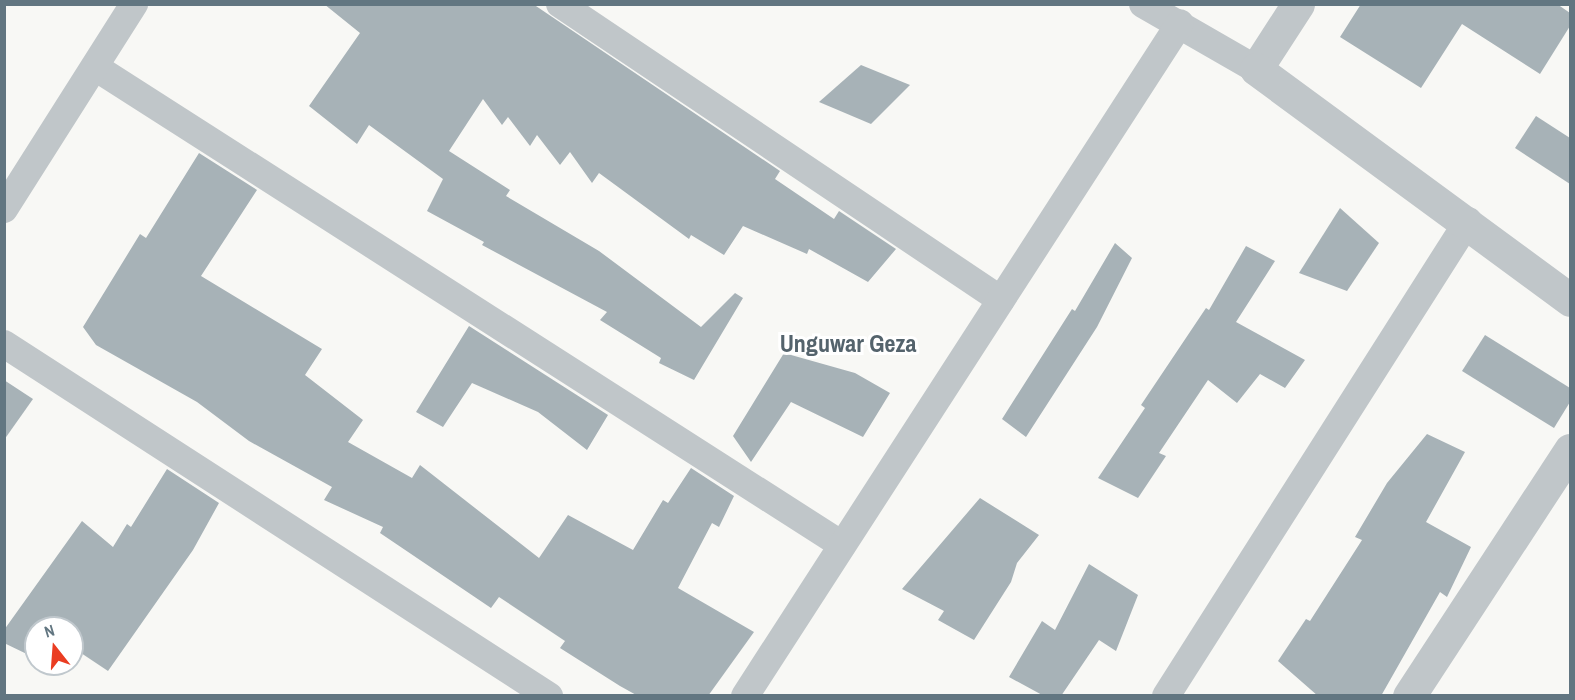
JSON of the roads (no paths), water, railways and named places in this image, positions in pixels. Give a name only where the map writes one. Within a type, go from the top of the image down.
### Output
[{"type":"street","points":[[4,209],[134,4]]},
{"type":"street","points":[[560,4],[1001,300]]},
{"type":"street","points":[[1143,4],[1180,22],[1256,69],[1468,221],[1570,300]]},
{"type":"street","points":[[1256,69],[1298,4]]},
{"type":"street","points":[[745,696],[1180,22]]},
{"type":"street","points":[[95,67],[842,545]]},
{"type":"street","points":[[1166,696],[1468,221]]},
{"type":"street","points":[[4,344],[549,696]]},
{"type":"street","points":[[1409,696],[1570,450]]},
{"type":"district","name":"Unguwar Geza","points":[[848,344]]}]
